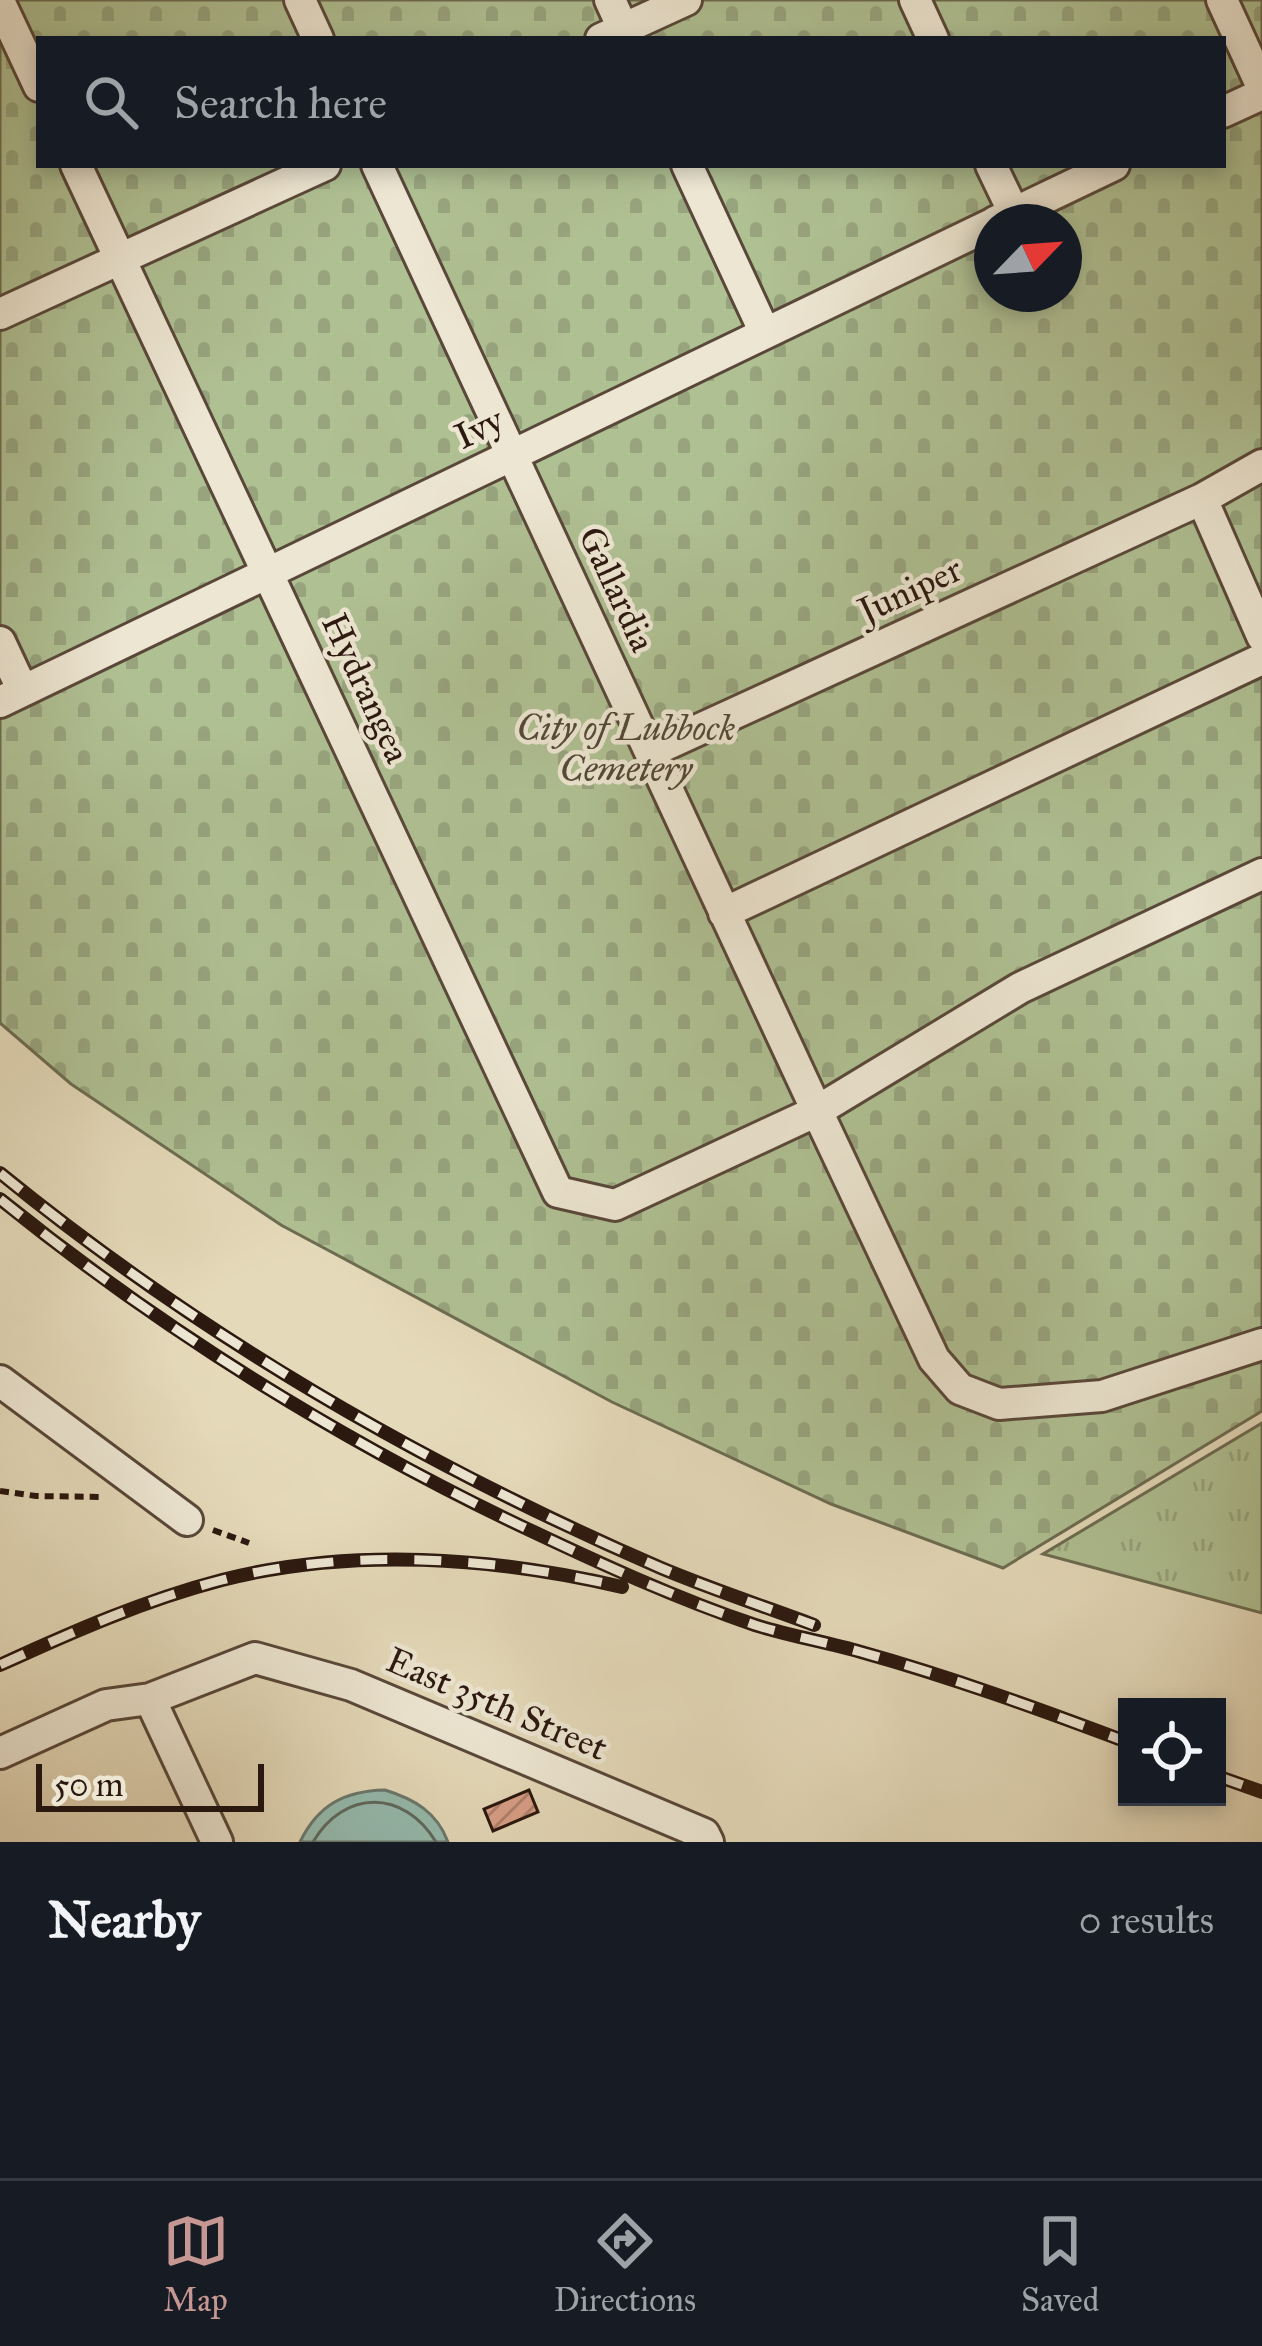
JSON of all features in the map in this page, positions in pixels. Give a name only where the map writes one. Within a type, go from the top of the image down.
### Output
[{"type":"street","points":[[300,0],[317,36]]},
{"type":"street","points":[[610,0],[617,36],[686,0]]},
{"type":"street","points":[[915,0],[932,36]]},
{"type":"street","points":[[1222,0],[1262,90],[1226,110]]},
{"type":"street","points":[[0,3],[36,80]]},
{"type":"street","name":"Hydrangea","points":[[77,168],[558,1192],[614,1205],[817,1111]]},
{"type":"street","points":[[0,314],[318,168]]},
{"type":"street","name":"Gallardia","points":[[377,168],[934,1359],[960,1389],[999,1404],[1102,1396],[1262,1344]]},
{"type":"street","points":[[688,168],[765,333]]},
{"type":"street","points":[[992,168],[998,204]]},
{"type":"street","name":"Ivy","points":[[1033,204],[1108,168]]},
{"type":"street","name":"Ivy","points":[[12,696],[974,233]]},
{"type":"street","name":"Juniper","points":[[650,752],[1202,499],[1262,465]]},
{"type":"street","points":[[1202,499],[1262,636]]},
{"type":"street","points":[[0,642],[12,696]]},
{"type":"street","points":[[724,913],[1262,659]]},
{"type":"street","points":[[817,1111],[1020,988],[1262,874]]},
{"type":"street","points":[[0,1381],[187,1520]]},
{"type":"street","name":"East 35th Street","points":[[150,1699],[255,1658],[352,1685],[706,1838]]},
{"type":"street","points":[[0,1754],[106,1705],[150,1699],[218,1842]]},
{"type":"green space","name":"City of Lubbock Cemetery","points":[[0,0],[1262,0],[1262,1411],[1003,1568],[831,1504],[612,1402],[281,1225],[71,1084],[0,1023]]},
{"type":"green space","points":[[1262,1423],[1262,1613],[1043,1554]]},
{"type":"water","points":[[385,1790],[423,1808],[438,1822],[448,1842],[300,1842],[315,1818],[334,1802]]},
{"type":"building","points":[[529,1790],[538,1812],[493,1831],[484,1809]]},
{"type":"railway","points":[[0,1173],[154,1289],[401,1441],[661,1568],[814,1625]]},
{"type":"railway","points":[[0,1199],[123,1292],[251,1378],[384,1456],[521,1526],[725,1614],[928,1672],[1118,1739]]},
{"type":"railway","points":[[0,1665],[193,1588],[321,1563],[473,1563],[622,1587]]},
{"type":"railway","points":[[1226,1779],[1262,1792]]}]
